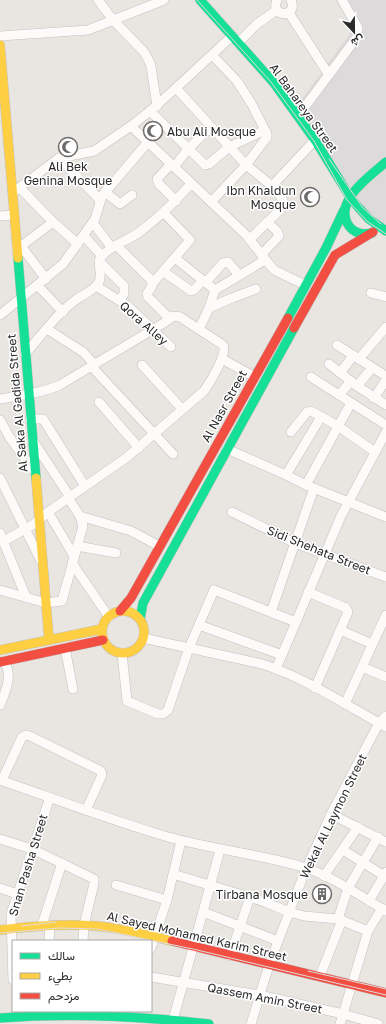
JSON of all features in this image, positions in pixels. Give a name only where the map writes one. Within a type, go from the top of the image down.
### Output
[{"type":"main road","name":"Al Bahareya Street","points":[[200,0],[273,82],[315,140],[350,197],[361,211],[382,228]]},
{"type":"main road","name":"Al Saka Al Gadida Street","points":[[0,44],[14,215],[19,248],[28,394],[49,640]]},
{"type":"main road","name":"Al Nasr Street","points":[[120,611],[132,598],[159,546],[255,377],[326,248],[344,210],[344,206],[362,183],[386,162]]},
{"type":"main road","points":[[344,210],[346,222],[355,231],[361,234],[382,228]]},
{"type":"main road","name":"Al Nasr Street","points":[[140,619],[143,603],[329,265],[336,255],[382,228]]},
{"type":"main road","points":[[332,234],[343,237],[349,246]]},
{"type":"main road","points":[[120,611],[131,612],[140,619],[144,628],[143,638],[135,649],[122,653],[111,649],[103,640],[102,629],[108,617],[114,613],[120,611]]},
{"type":"main road","points":[[0,650],[102,629]]},
{"type":"main road","points":[[2,662],[103,640]]},
{"type":"main road","name":"Al Sayed Mohamed Karim Street","points":[[0,930],[46,925],[98,926],[194,946],[386,993]]},
{"type":"main road","points":[[0,1018],[14,1014],[47,1013],[132,1014],[209,1024]]},
{"type":"street","points":[[98,0],[113,20],[144,52],[148,59],[151,66],[154,109],[188,150],[203,164],[206,166],[229,146],[266,133]]},
{"type":"street","points":[[0,36],[88,30],[113,20],[140,4],[164,0]]},
{"type":"street","points":[[277,0],[275,5],[277,10],[280,13],[289,13]]},
{"type":"street","points":[[289,13],[293,5],[292,0]]},
{"type":"street","points":[[298,116],[357,38],[358,33],[356,23],[342,0]]},
{"type":"street","points":[[12,193],[59,158],[94,151],[131,126],[154,109],[212,55],[277,10]]},
{"type":"street","points":[[289,13],[329,75]]},
{"type":"street","points":[[212,55],[236,81],[251,103],[266,133]]},
{"type":"street","points":[[176,88],[246,165],[278,192],[284,204],[283,208],[250,239]]},
{"type":"street","points":[[131,126],[250,239],[274,270],[305,285]]},
{"type":"street","points":[[176,200],[159,184],[157,179],[211,127]]},
{"type":"street","points":[[211,202],[246,165],[266,133]]},
{"type":"street","points":[[272,186],[315,140]]},
{"type":"street","points":[[0,315],[38,286],[63,264],[93,223],[103,196],[148,142]]},
{"type":"street","points":[[59,158],[103,196],[120,204],[132,195]]},
{"type":"street","points":[[25,354],[63,312],[76,300],[96,286],[99,282],[101,258],[114,247],[138,234],[164,213],[191,184]]},
{"type":"street","points":[[20,188],[53,222],[78,244]]},
{"type":"street","points":[[164,213],[190,240],[164,272],[152,284],[148,292],[148,297],[167,316],[171,318]]},
{"type":"street","points":[[1,217],[14,215]]},
{"type":"street","points":[[46,279],[19,248],[53,222]]},
{"type":"street","points":[[199,329],[216,290],[263,257],[279,236],[277,231],[267,222]]},
{"type":"street","points":[[93,223],[114,247],[151,280],[152,284]]},
{"type":"street","points":[[84,236],[124,286],[124,294],[118,300]]},
{"type":"street","points":[[175,258],[216,290]]},
{"type":"street","points":[[164,272],[191,291],[194,290],[223,263],[228,262],[239,275]]},
{"type":"street","points":[[38,286],[63,312]]},
{"type":"street","name":"Qora Alley","points":[[96,286],[128,306],[154,329],[171,347]]},
{"type":"street","points":[[209,308],[256,289]]},
{"type":"street","points":[[371,293],[386,297]]},
{"type":"street","points":[[0,399],[56,387],[94,366],[171,318],[177,316],[223,345],[224,350],[222,359],[210,383],[204,391],[139,448],[48,512],[34,524],[26,529],[1,538],[26,597]]},
{"type":"street","points":[[340,373],[386,327]]},
{"type":"street","points":[[47,329],[83,352],[173,454]]},
{"type":"street","points":[[337,345],[386,376]]},
{"type":"street","points":[[222,359],[255,377]]},
{"type":"street","points":[[329,364],[374,398],[386,405]]},
{"type":"street","points":[[142,365],[182,409]]},
{"type":"street","points":[[339,396],[372,368]]},
{"type":"street","points":[[311,378],[386,425]]},
{"type":"street","points":[[374,398],[386,380]]},
{"type":"street","points":[[99,402],[139,448]]},
{"type":"street","points":[[271,612],[295,543],[310,487],[338,426],[351,403]]},
{"type":"street","points":[[291,432],[309,411],[338,426],[375,452]]},
{"type":"street","points":[[286,475],[321,417]]},
{"type":"street","points":[[30,419],[43,419],[85,486]]},
{"type":"street","points":[[0,420],[10,438],[35,472]]},
{"type":"street","points":[[276,668],[348,502],[386,432]]},
{"type":"street","points":[[0,590],[46,603],[62,601],[82,526],[80,516],[69,497],[32,440]]},
{"type":"street","points":[[227,449],[310,487],[386,517]]},
{"type":"street","points":[[0,478],[2,489],[26,529],[43,564]]},
{"type":"street","points":[[48,512],[73,560],[108,617]]},
{"type":"street","name":"Sidi Shehata Street","points":[[232,512],[295,543],[386,577]]},
{"type":"street","points":[[80,516],[131,531],[159,546]]},
{"type":"street","points":[[77,546],[116,553]]},
{"type":"street","points":[[122,653],[127,701],[158,714],[165,714],[168,710],[189,648],[214,590],[296,622]]},
{"type":"street","points":[[308,592],[347,609],[348,612],[315,688]]},
{"type":"street","points":[[345,704],[386,615]]},
{"type":"street","points":[[199,625],[282,655]]},
{"type":"street","points":[[340,630],[372,644]]},
{"type":"street","points":[[143,638],[276,668],[383,725]]},
{"type":"street","points":[[65,648],[73,689]]},
{"type":"street","points":[[0,705],[9,680],[9,673],[2,662]]},
{"type":"street","points":[[362,667],[386,677]]},
{"type":"street","name":"Wekal Al Laymon Street","points":[[250,1024],[269,965],[306,869],[331,814],[383,725],[386,716]]},
{"type":"street","points":[[86,810],[102,775],[101,771],[30,736],[26,735],[22,737],[1,780],[86,810],[181,841],[220,850],[259,856],[306,869],[348,888],[384,910],[368,931],[340,1024]]},
{"type":"street","name":"Snan Pasha Street","points":[[12,954],[11,914],[50,797]]},
{"type":"street","points":[[320,976],[340,919],[348,888],[363,862],[382,839],[331,814]]},
{"type":"street","points":[[324,876],[358,827]]},
{"type":"street","points":[[0,839],[32,849],[93,878],[94,881],[84,925],[84,940]]},
{"type":"street","points":[[152,944],[166,900],[181,841]]},
{"type":"street","points":[[173,1020],[220,850]]},
{"type":"street","points":[[343,850],[385,875],[369,901]]},
{"type":"street","points":[[49,940],[46,925],[62,863]]},
{"type":"street","points":[[173,874],[250,897],[289,912],[304,916],[340,919],[368,931]]},
{"type":"street","points":[[116,885],[166,900]]},
{"type":"street","points":[[0,888],[17,894]]},
{"type":"street","points":[[230,956],[250,897]]},
{"type":"street","points":[[203,912],[278,941]]},
{"type":"street","name":"Qassem Amin Street","points":[[152,977],[259,995],[343,1014],[378,1024]]},
{"type":"shaded area","points":[[336,0],[386,0],[386,234],[369,221],[293,111],[353,28]]},
{"type":"tram line","points":[[197,0],[271,82],[314,141],[347,200],[368,222],[386,234]]},
{"type":"tram line","points":[[329,159],[363,208],[381,224]]},
{"type":"tram line","points":[[22,926],[56,922]]},
{"type":"tram line","points":[[0,933],[59,928],[97,929],[150,940]]},
{"type":"tram line","points":[[152,940],[386,995]]},
{"type":"tram line","points":[[308,971],[386,989]]},
{"type":"traffic: fast","points":[[200,0],[274,83],[315,140],[350,197],[358,207],[369,219],[386,231]]},
{"type":"traffic: fast","points":[[372,233],[359,233],[351,229],[345,217],[345,208],[355,190],[386,162]]},
{"type":"traffic: fast","points":[[288,318],[326,248],[344,210]]},
{"type":"traffic: fast","points":[[18,258],[36,478]]},
{"type":"traffic: fast","points":[[140,619],[143,603],[294,328]]},
{"type":"traffic: fast","points":[[0,1018],[26,1016],[104,1016],[209,1024]]},
{"type":"traffic: slow","points":[[0,45],[18,258]]},
{"type":"traffic: slow","points":[[36,478],[49,640]]},
{"type":"traffic: slow","points":[[119,611],[127,611],[138,617],[144,628],[144,632],[144,636],[138,647],[127,653],[119,653],[108,647],[102,636],[102,628],[108,617],[119,611]]},
{"type":"traffic: slow","points":[[0,650],[102,629]]},
{"type":"traffic: slow","points":[[0,930],[48,925],[84,925],[125,930],[172,941]]},
{"type":"traffic: jam","points":[[294,328],[335,255],[373,232]]},
{"type":"traffic: jam","points":[[120,611],[131,598],[288,318]]},
{"type":"traffic: jam","points":[[0,662],[103,640]]},
{"type":"traffic: jam","points":[[172,941],[386,993]]},
{"type":"place","name":"Abu Ali Mosque","points":[[153,131]]},
{"type":"place","name":"Ali Bek Genina Mosque","points":[[68,147]]},
{"type":"place","name":"Ibn Khaldun Mosque","points":[[310,197]]},
{"type":"place","name":"Tirbana Mosque","points":[[322,894]]}]
